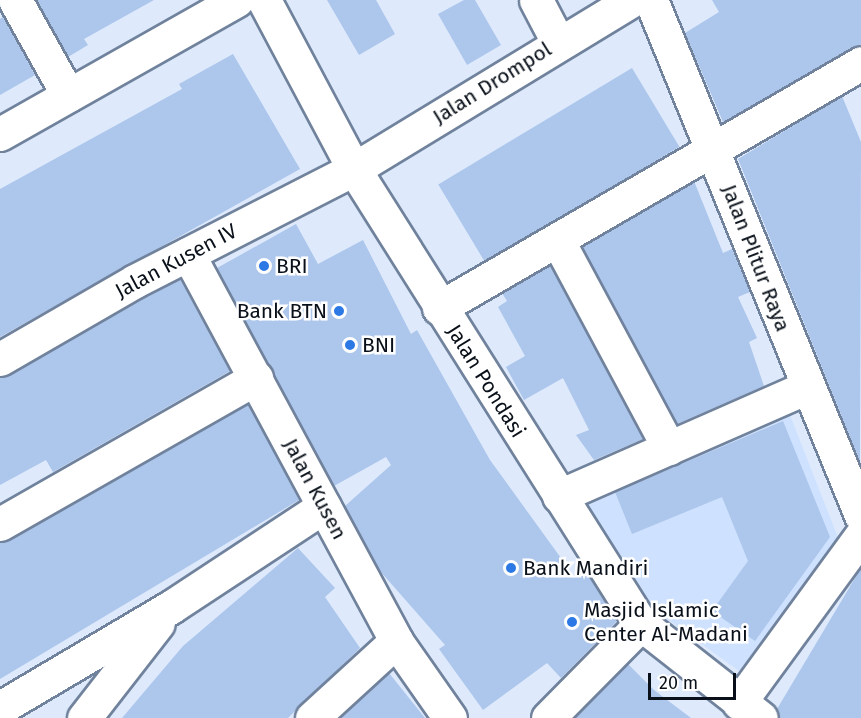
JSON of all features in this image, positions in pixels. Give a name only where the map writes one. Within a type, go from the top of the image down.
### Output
[{"type":"street","points":[[15,0],[68,95]]},
{"type":"street","points":[[0,134],[237,0]]},
{"type":"street","name":"Jalan Pondasi","points":[[264,0],[354,169],[439,308],[641,624],[750,711]]},
{"type":"street","points":[[536,0],[558,42]]},
{"type":"street","name":"Jalan Drompol","points":[[354,169],[558,42],[632,0]]},
{"type":"street","name":"Jalan Plitur Raya","points":[[651,0],[716,151],[805,388],[861,515]]},
{"type":"street","points":[[439,308],[859,69]]},
{"type":"street","name":"Jalan Kusen IV","points":[[0,359],[188,254],[354,169]]},
{"type":"street","points":[[558,241],[669,448]]},
{"type":"street","name":"Jalan Kusen","points":[[188,254],[396,640],[450,718]]},
{"type":"street","points":[[0,524],[256,378]]},
{"type":"street","points":[[559,496],[805,388]]},
{"type":"street","points":[[0,708],[171,607],[324,506]]},
{"type":"street","points":[[750,711],[861,536]]},
{"type":"street","points":[[84,718],[171,607]]},
{"type":"street","points":[[548,718],[641,624]]},
{"type":"street","points":[[312,718],[396,640]]},
{"type":"shaded area","points":[[790,415],[839,540],[739,671],[641,600],[583,499]]},
{"type":"building","points":[[36,0],[154,0],[84,39],[88,45],[68,57]]},
{"type":"building","points":[[327,0],[376,0],[395,34],[359,55]]},
{"type":"building","points":[[464,0],[475,0],[501,45],[467,65],[438,14]]},
{"type":"building","points":[[712,0],[861,0],[861,44],[723,122],[685,33],[719,12]]},
{"type":"building","points":[[3,17],[35,75],[0,95],[0,19]]},
{"type":"building","points":[[233,54],[300,169],[0,337],[0,189],[182,89],[179,84]]},
{"type":"building","points":[[632,68],[679,147],[486,263],[438,184]]},
{"type":"building","points":[[842,96],[861,142],[860,462],[738,159]]},
{"type":"building","points":[[694,181],[723,253],[732,249],[750,292],[738,297],[757,338],[749,342],[764,386],[677,424],[582,247]]},
{"type":"building","points":[[296,224],[318,264],[363,240],[411,334],[417,330],[490,460],[574,576],[585,570],[617,621],[561,678],[547,663],[483,710],[439,649],[445,645],[380,571],[345,506],[391,465],[386,457],[334,486],[217,268]]},
{"type":"building","points":[[550,265],[643,439],[594,460],[576,435],[589,430],[563,378],[524,400],[506,367],[525,356],[498,307],[507,301],[502,293]]},
{"type":"building","points":[[180,279],[230,371],[53,472],[46,460],[0,485],[0,378]]},
{"type":"building","points":[[248,404],[299,500],[0,679],[0,543]]},
{"type":"building","points":[[783,421],[830,537],[755,641],[712,611],[748,561],[722,497],[632,534],[615,492]]},
{"type":"building","points":[[298,548],[335,588],[325,597],[360,648],[288,718],[122,718],[183,646]]},
{"type":"building","points":[[861,568],[861,718],[779,718],[777,709]]},
{"type":"building","points":[[628,664],[654,690],[691,718],[574,718]]},
{"type":"building","points":[[389,673],[425,718],[341,718],[341,717]]},
{"type":"place","name":"BRI","points":[[264,266]]},
{"type":"place","name":"Bank BTN","points":[[339,311]]},
{"type":"place","name":"BNI","points":[[350,345]]},
{"type":"place","name":"Bank Mandiri","points":[[511,568]]},
{"type":"place","name":"Masjid Islamic Center Al-Madani","points":[[572,622]]}]
